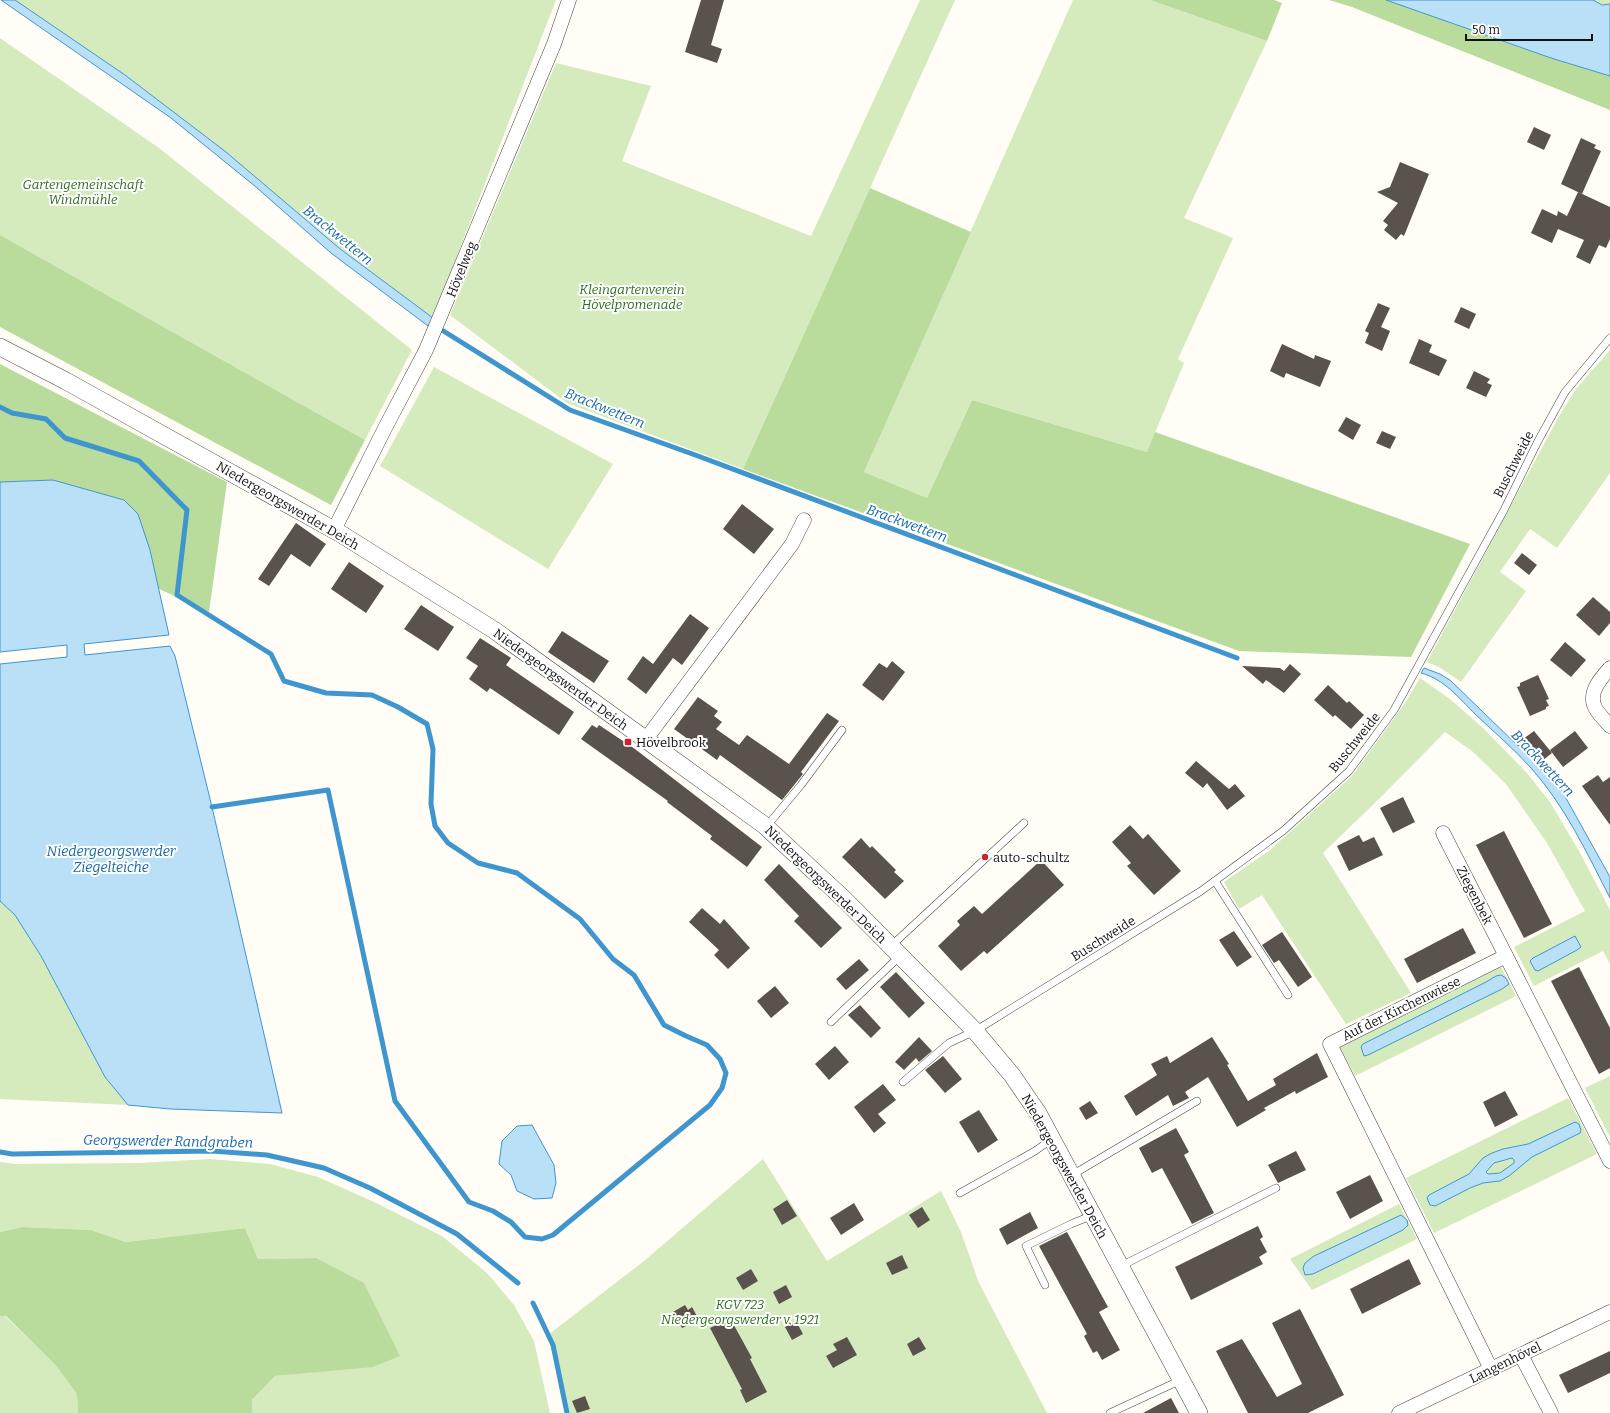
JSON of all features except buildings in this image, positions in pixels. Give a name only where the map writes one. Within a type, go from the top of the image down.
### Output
[{"type":"street","name":"Hövelweg","points":[[334,530],[434,334],[554,44],[569,0]]},
{"type":"street","name":"Niedergeorgswerder Deich","points":[[0,347],[66,381],[334,530],[494,630],[766,827],[804,861],[896,951],[975,1031],[1012,1075],[1038,1114],[1072,1175],[1199,1413]]},
{"type":"street","points":[[646,739],[792,544],[804,520]]},
{"type":"street","points":[[1610,668],[1600,678],[1594,691],[1594,705],[1610,726]]},
{"type":"street","name":"Ziegenbek","points":[[1443,834],[1506,956]]},
{"type":"street","points":[[1506,956],[1610,1160]]},
{"type":"street","name":"Auf der Kirchenwiese","points":[[1491,1369],[1330,1044],[1506,956]]},
{"type":"street","name":"Langenhövel","points":[[1399,1413],[1610,1312]]},
{"type":"street","points":[[1521,1355],[1551,1413]]},
{"type":"lane","name":"Buschweide","points":[[902,1082],[949,1043],[975,1031],[1201,891],[1283,831],[1349,771],[1394,710],[1504,510],[1565,392],[1610,338]]},
{"type":"lane","points":[[766,827],[801,785],[842,730]]},
{"type":"lane","points":[[831,1022],[896,951],[1024,823]]},
{"type":"lane","points":[[1215,881],[1288,995]]},
{"type":"lane","points":[[1072,1175],[1197,1101]]},
{"type":"lane","points":[[960,1193],[1035,1151],[1052,1139]]},
{"type":"lane","points":[[1121,1266],[1276,1188]]},
{"type":"lane","points":[[1045,1285],[1026,1246],[1093,1215]]},
{"type":"lane","points":[[1110,1413],[1181,1380]]},
{"type":"green space","points":[[15,0],[556,0],[433,318],[339,248],[226,152],[125,75]]},
{"type":"green space","name":"Kleingartenverein Hövelpromenade","points":[[920,0],[955,0],[743,469],[567,403],[450,315],[556,63],[651,86],[622,161],[811,236]]},
{"type":"green space","points":[[1073,0],[1150,0],[1267,41],[1184,218],[1233,238],[1178,359],[1184,363],[1147,452],[972,400],[927,498],[864,472]]},
{"type":"green space","points":[[1150,0],[1274,0],[1282,3],[1267,41]]},
{"type":"green space","points":[[1329,0],[1386,0],[1551,58],[1610,76],[1610,110],[1352,7]]},
{"type":"green space","points":[[1593,0],[1610,0],[1610,4],[1602,5]]},
{"type":"green space","name":"Gartengemeinschaft Windmühle","points":[[0,38],[159,148],[412,350],[365,440],[0,235]]},
{"type":"green space","points":[[870,188],[971,232],[864,472],[927,498],[972,400],[1147,452],[1155,432],[1470,544],[1411,657],[1239,651],[743,469]]},
{"type":"green space","points":[[0,235],[365,440],[331,505],[0,327]]},
{"type":"green space","points":[[1610,350],[1610,473],[1557,548],[1530,529],[1500,572],[1526,591],[1461,682],[1439,667],[1427,662],[1558,418],[1575,390]]},
{"type":"green space","points":[[0,364],[227,482],[209,612],[157,588],[150,550],[138,514],[124,500],[53,480],[0,482]]},
{"type":"green space","points":[[434,367],[613,464],[548,569],[380,466]]},
{"type":"green space","points":[[1420,678],[1450,699],[1483,728],[1526,772],[1550,802],[1579,851],[1610,910],[1610,964],[1603,951],[1534,986],[1514,947],[1585,911],[1547,843],[1506,784],[1472,751],[1445,732],[1323,853],[1411,993],[1346,1024],[1262,895],[1239,909],[1224,882],[1270,850],[1352,776],[1405,703]]},
{"type":"green space","points":[[0,901],[15,915],[41,956],[105,1077],[128,1105],[0,1099]]},
{"type":"green space","points":[[1501,967],[1516,996],[1355,1076],[1340,1047]]},
{"type":"green space","points":[[1610,1076],[1610,1137],[1585,1088]]},
{"type":"green space","points":[[1568,1098],[1597,1154],[1434,1233],[1406,1178]]},
{"type":"green space","points":[[210,1159],[270,1164],[318,1177],[372,1201],[442,1236],[487,1273],[514,1305],[534,1341],[550,1413],[252,1413],[252,1400],[275,1376],[323,1371],[316,1258],[258,1259],[245,1228],[126,1242],[91,1230],[22,1227],[0,1232],[0,1162],[15,1164],[139,1163]]},
{"type":"green space","name":"KGV 723 Niedergeorgswerder v. 1921","points":[[763,1159],[827,1261],[941,1191],[961,1232],[979,1283],[1047,1413],[567,1413],[553,1345],[548,1335],[644,1261]]},
{"type":"green space","points":[[1399,1204],[1417,1239],[1312,1290],[1290,1259]]},
{"type":"green space","points":[[22,1227],[91,1230],[126,1242],[245,1228],[258,1259],[316,1258],[364,1283],[400,1356],[373,1367],[275,1376],[252,1400],[252,1413],[78,1413],[77,1394],[56,1366],[6,1316],[0,1316],[0,1232]]},
{"type":"green space","points":[[0,1316],[5,1316],[56,1366],[77,1394],[78,1413],[0,1413]]},
{"type":"water","points":[[1,0],[15,0],[125,75],[226,152],[339,248],[433,318],[428,326],[331,253],[256,187],[171,118]]},
{"type":"water","points":[[1386,0],[1593,0],[1602,5],[1610,4],[1610,76],[1551,58]]},
{"type":"water","name":"Niedergeorgswerder Ziegelteiche","points":[[53,480],[124,500],[138,514],[150,550],[169,635],[84,644],[85,655],[170,646],[175,656],[212,807],[282,1113],[170,1109],[128,1105],[105,1077],[41,956],[15,915],[0,901],[0,664],[67,657],[67,645],[0,652],[0,482]]},
{"type":"water","points":[[1424,668],[1440,674],[1450,680],[1518,746],[1519,745],[1562,791],[1610,877],[1610,898],[1575,830],[1554,798],[1531,768],[1451,690],[1437,680],[1421,673]]},
{"type":"water","points":[[1575,936],[1581,947],[1538,971],[1535,970],[1530,961],[1533,958]]},
{"type":"water","points":[[1501,975],[1506,978],[1509,984],[1502,989],[1364,1056],[1361,1047],[1363,1044],[1496,976]]},
{"type":"water","points":[[1575,1122],[1579,1124],[1581,1130],[1580,1133],[1532,1157],[1509,1176],[1500,1181],[1483,1183],[1435,1206],[1430,1205],[1427,1198],[1429,1195],[1469,1174],[1483,1158],[1503,1149],[1528,1144]],"holes":[[[1512,1158],[1514,1163],[1500,1173],[1488,1174],[1486,1172],[1494,1163]]]},
{"type":"water","points":[[532,1125],[554,1165],[556,1183],[552,1198],[534,1199],[517,1191],[511,1175],[499,1164],[502,1141],[517,1126]]},
{"type":"water","points":[[1401,1215],[1407,1220],[1408,1225],[1403,1230],[1313,1274],[1305,1275],[1303,1268],[1305,1263],[1314,1256]]},
{"type":"waterway","name":"Brackwettern","points":[[437,327],[570,410],[698,456],[1237,658]]},
{"type":"waterway","points":[[0,407],[12,413],[46,419],[65,438],[139,461],[187,510],[177,595],[271,654],[284,681],[326,693],[372,695],[398,707],[427,724],[433,749],[431,804],[435,826],[448,843],[478,863],[517,873],[580,919],[613,959],[634,975],[664,1025],[707,1045],[720,1059],[726,1073],[722,1088],[710,1105],[553,1235],[542,1239],[525,1237],[511,1222],[493,1211],[469,1202],[395,1101],[328,790],[212,807]]},
{"type":"waterway","name":"Georgswerder Randgraben","points":[[0,1152],[12,1154],[212,1151],[267,1155],[324,1168],[370,1188],[457,1234],[518,1283]]},
{"type":"waterway","name":"Georgswerder Randgraben","points":[[533,1303],[553,1345],[567,1413]]},
{"type":"place","name":"Hövelbrook","points":[[628,742]]},
{"type":"place","name":"auto-schultz","points":[[985,857]]}]
